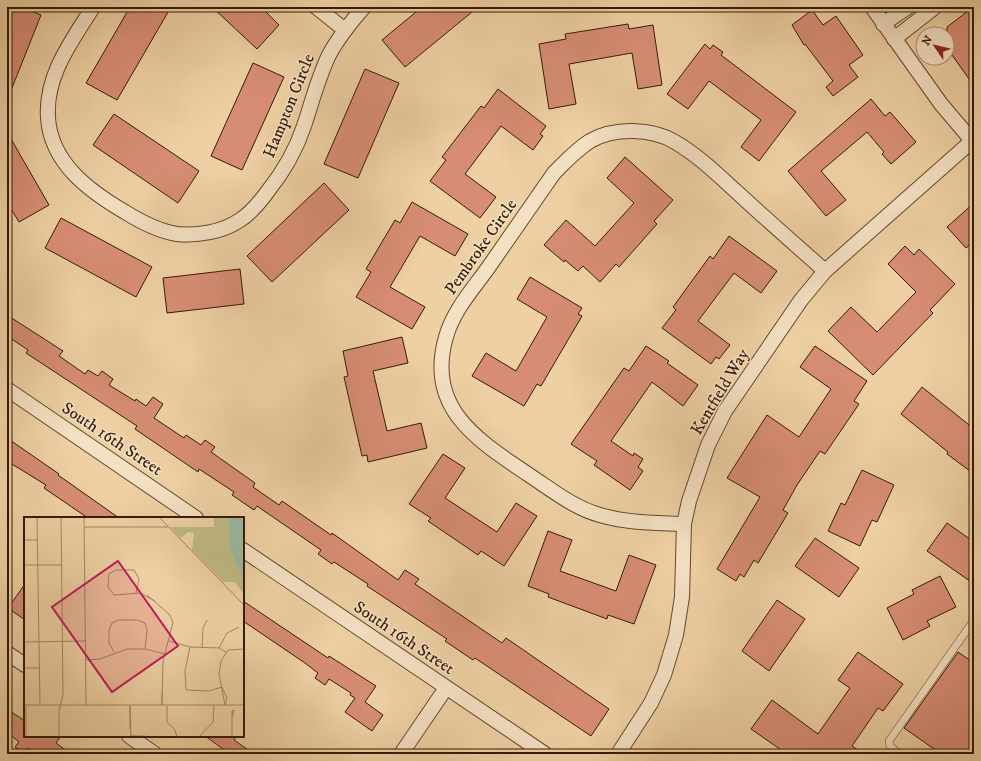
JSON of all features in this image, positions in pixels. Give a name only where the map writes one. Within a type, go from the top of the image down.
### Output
[{"type":"street","name":"Hampton Circle","points":[[93,7],[58,64],[51,81],[48,98],[48,119],[53,143],[62,160],[74,174],[101,198],[146,224],[176,234],[192,235],[214,232],[240,221],[259,203],[277,180],[293,154],[320,77],[330,55],[345,30],[364,7]]},
{"type":"street","points":[[316,7],[345,30]]},
{"type":"street","points":[[872,7],[941,104],[973,142]]},
{"type":"street","points":[[883,24],[908,7]]},
{"type":"street","points":[[894,39],[935,7]]},
{"type":"street","name":"Pembroke Circle","points":[[684,524],[627,520],[599,515],[584,510],[568,502],[481,442],[461,423],[450,403],[444,386],[442,367],[443,352],[452,321],[546,185],[572,154],[592,140],[609,134],[627,131],[643,131],[658,134],[674,141],[688,150],[825,271]]},
{"type":"street","name":"Kentfield Way","points":[[618,754],[651,703],[664,675],[676,635],[682,597],[684,524],[689,501],[704,456],[725,411],[801,300],[825,271],[973,142]]},
{"type":"street","name":"South 16th Street","points":[[7,389],[195,517]]},
{"type":"street","name":"South 16th Street","points":[[244,551],[545,754]]},
{"type":"street","points":[[7,653],[24,664]]},
{"type":"street","points":[[401,754],[446,688]]},
{"type":"street","points":[[130,737],[155,754]]},
{"type":"lane","points":[[899,754],[890,746],[889,742],[974,620]]},
{"type":"building","points":[[7,7],[20,7],[41,15],[8,98]]},
{"type":"building","points":[[130,7],[171,7],[117,100],[86,83]]},
{"type":"building","points":[[212,7],[261,7],[279,25],[257,49]]},
{"type":"building","points":[[422,7],[478,7],[405,67],[382,40]]},
{"type":"building","points":[[812,10],[823,25],[836,16],[863,55],[849,65],[858,77],[833,96],[826,87],[833,81],[805,44],[804,45],[792,25]]},
{"type":"building","points":[[968,11],[974,18],[974,86],[955,59],[955,26],[948,26]]},
{"type":"building","points":[[628,24],[629,29],[653,25],[662,85],[638,89],[632,53],[569,64],[576,104],[549,109],[539,44],[566,39],[565,34]]},
{"type":"building","points":[[705,44],[710,49],[713,45],[723,52],[721,55],[796,112],[759,161],[741,147],[761,120],[709,81],[688,109],[667,94]]},
{"type":"building","points":[[253,63],[284,77],[242,170],[211,156]]},
{"type":"building","points":[[365,69],[399,83],[358,178],[324,164]]},
{"type":"building","points":[[498,89],[546,126],[540,134],[543,136],[533,150],[501,126],[465,174],[496,197],[480,218],[430,181],[446,160],[442,157],[481,106],[484,108]]},
{"type":"building","points":[[871,99],[885,116],[890,112],[916,142],[891,164],[882,154],[884,152],[867,132],[821,171],[846,200],[826,216],[788,171]]},
{"type":"building","points":[[114,114],[199,171],[178,203],[93,145]]},
{"type":"building","points":[[7,132],[49,205],[19,222],[7,202]]},
{"type":"building","points":[[625,157],[673,200],[654,221],[657,224],[619,267],[616,264],[600,282],[583,266],[578,271],[565,260],[564,262],[544,245],[566,220],[595,246],[634,203],[607,178]]},
{"type":"building","points":[[324,183],[349,210],[272,282],[247,256]]},
{"type":"building","points":[[412,202],[468,234],[455,256],[420,236],[390,287],[425,307],[412,329],[356,297],[371,272],[366,269],[395,220],[400,223]]},
{"type":"building","points":[[974,203],[974,241],[966,248],[947,227]]},
{"type":"building","points":[[61,218],[152,267],[136,297],[45,248]]},
{"type":"building","points":[[729,236],[777,271],[761,293],[734,273],[698,321],[730,345],[719,359],[716,357],[711,364],[662,328],[676,310],[673,307],[710,256],[713,259]]},
{"type":"building","points":[[905,246],[914,255],[919,249],[955,284],[930,310],[933,313],[873,375],[828,331],[851,307],[877,332],[916,292],[888,264]]},
{"type":"building","points":[[240,269],[244,304],[167,313],[163,278]]},
{"type":"building","points":[[530,277],[582,308],[578,314],[582,316],[541,386],[537,384],[524,406],[472,376],[486,353],[516,371],[547,317],[517,299]]},
{"type":"building","points":[[7,315],[63,351],[59,356],[85,374],[88,370],[98,376],[102,371],[113,379],[109,385],[146,406],[153,397],[163,404],[154,418],[184,438],[186,435],[201,445],[205,440],[215,447],[211,452],[255,483],[253,487],[279,505],[282,501],[331,535],[332,533],[398,580],[405,570],[419,579],[415,584],[502,643],[506,638],[609,709],[591,736],[475,658],[473,660],[445,641],[447,639],[367,586],[368,584],[334,562],[332,564],[318,554],[321,550],[257,506],[254,510],[232,495],[234,492],[199,469],[198,472],[135,429],[137,426],[26,353],[28,350],[7,336]]},
{"type":"building","points":[[402,337],[408,363],[373,371],[387,431],[421,423],[427,448],[368,462],[367,455],[362,456],[344,377],[348,376],[343,351]]},
{"type":"building","points":[[646,346],[669,361],[667,363],[698,385],[683,406],[652,382],[611,441],[633,456],[634,453],[643,459],[638,467],[643,471],[630,490],[594,465],[597,461],[571,444],[624,368],[629,371]]},
{"type":"building","points":[[815,346],[867,381],[854,401],[859,404],[825,454],[820,451],[797,485],[783,510],[788,513],[758,563],[754,560],[744,577],[740,574],[736,581],[717,569],[760,497],[727,478],[767,415],[799,437],[831,389],[800,367]]},
{"type":"building","points":[[922,387],[974,429],[974,474],[947,454],[948,452],[901,414]]},
{"type":"building","points":[[7,438],[118,517],[87,517],[44,488],[46,485],[7,461]]},
{"type":"building","points":[[443,454],[465,468],[445,498],[497,532],[516,503],[537,516],[504,566],[481,551],[478,555],[428,521],[431,518],[409,504]]},
{"type":"building","points":[[862,470],[894,485],[877,522],[872,520],[860,546],[828,531],[841,503],[845,505]]},
{"type":"building","points":[[947,523],[974,542],[974,584],[927,551]]},
{"type":"building","points":[[548,531],[572,540],[560,571],[616,591],[629,555],[656,565],[634,624],[608,615],[607,619],[548,597],[549,594],[528,586]]},
{"type":"building","points":[[815,538],[859,568],[839,597],[795,566]]},
{"type":"building","points":[[940,576],[956,607],[927,621],[930,626],[903,640],[887,608],[914,594],[912,590]]},
{"type":"building","points":[[24,585],[24,619],[8,608]]},
{"type":"building","points":[[777,600],[805,619],[769,671],[742,651]]},
{"type":"building","points":[[244,602],[328,658],[329,656],[376,686],[365,702],[383,715],[372,731],[345,712],[355,698],[350,695],[351,693],[329,679],[325,685],[315,678],[318,673],[244,622]]},
{"type":"building","points":[[858,652],[903,684],[883,711],[878,708],[852,746],[864,754],[787,754],[751,729],[772,700],[818,734],[850,688],[838,680]]},
{"type":"building","points":[[958,652],[974,663],[974,754],[931,754],[934,749],[904,728]]},
{"type":"building","points":[[7,709],[24,720],[24,737],[60,737],[56,743],[71,754],[37,754],[28,748],[25,753],[15,747],[19,742],[7,732]]},
{"type":"building","points":[[206,737],[236,737],[234,740],[254,754],[230,754]]}]
